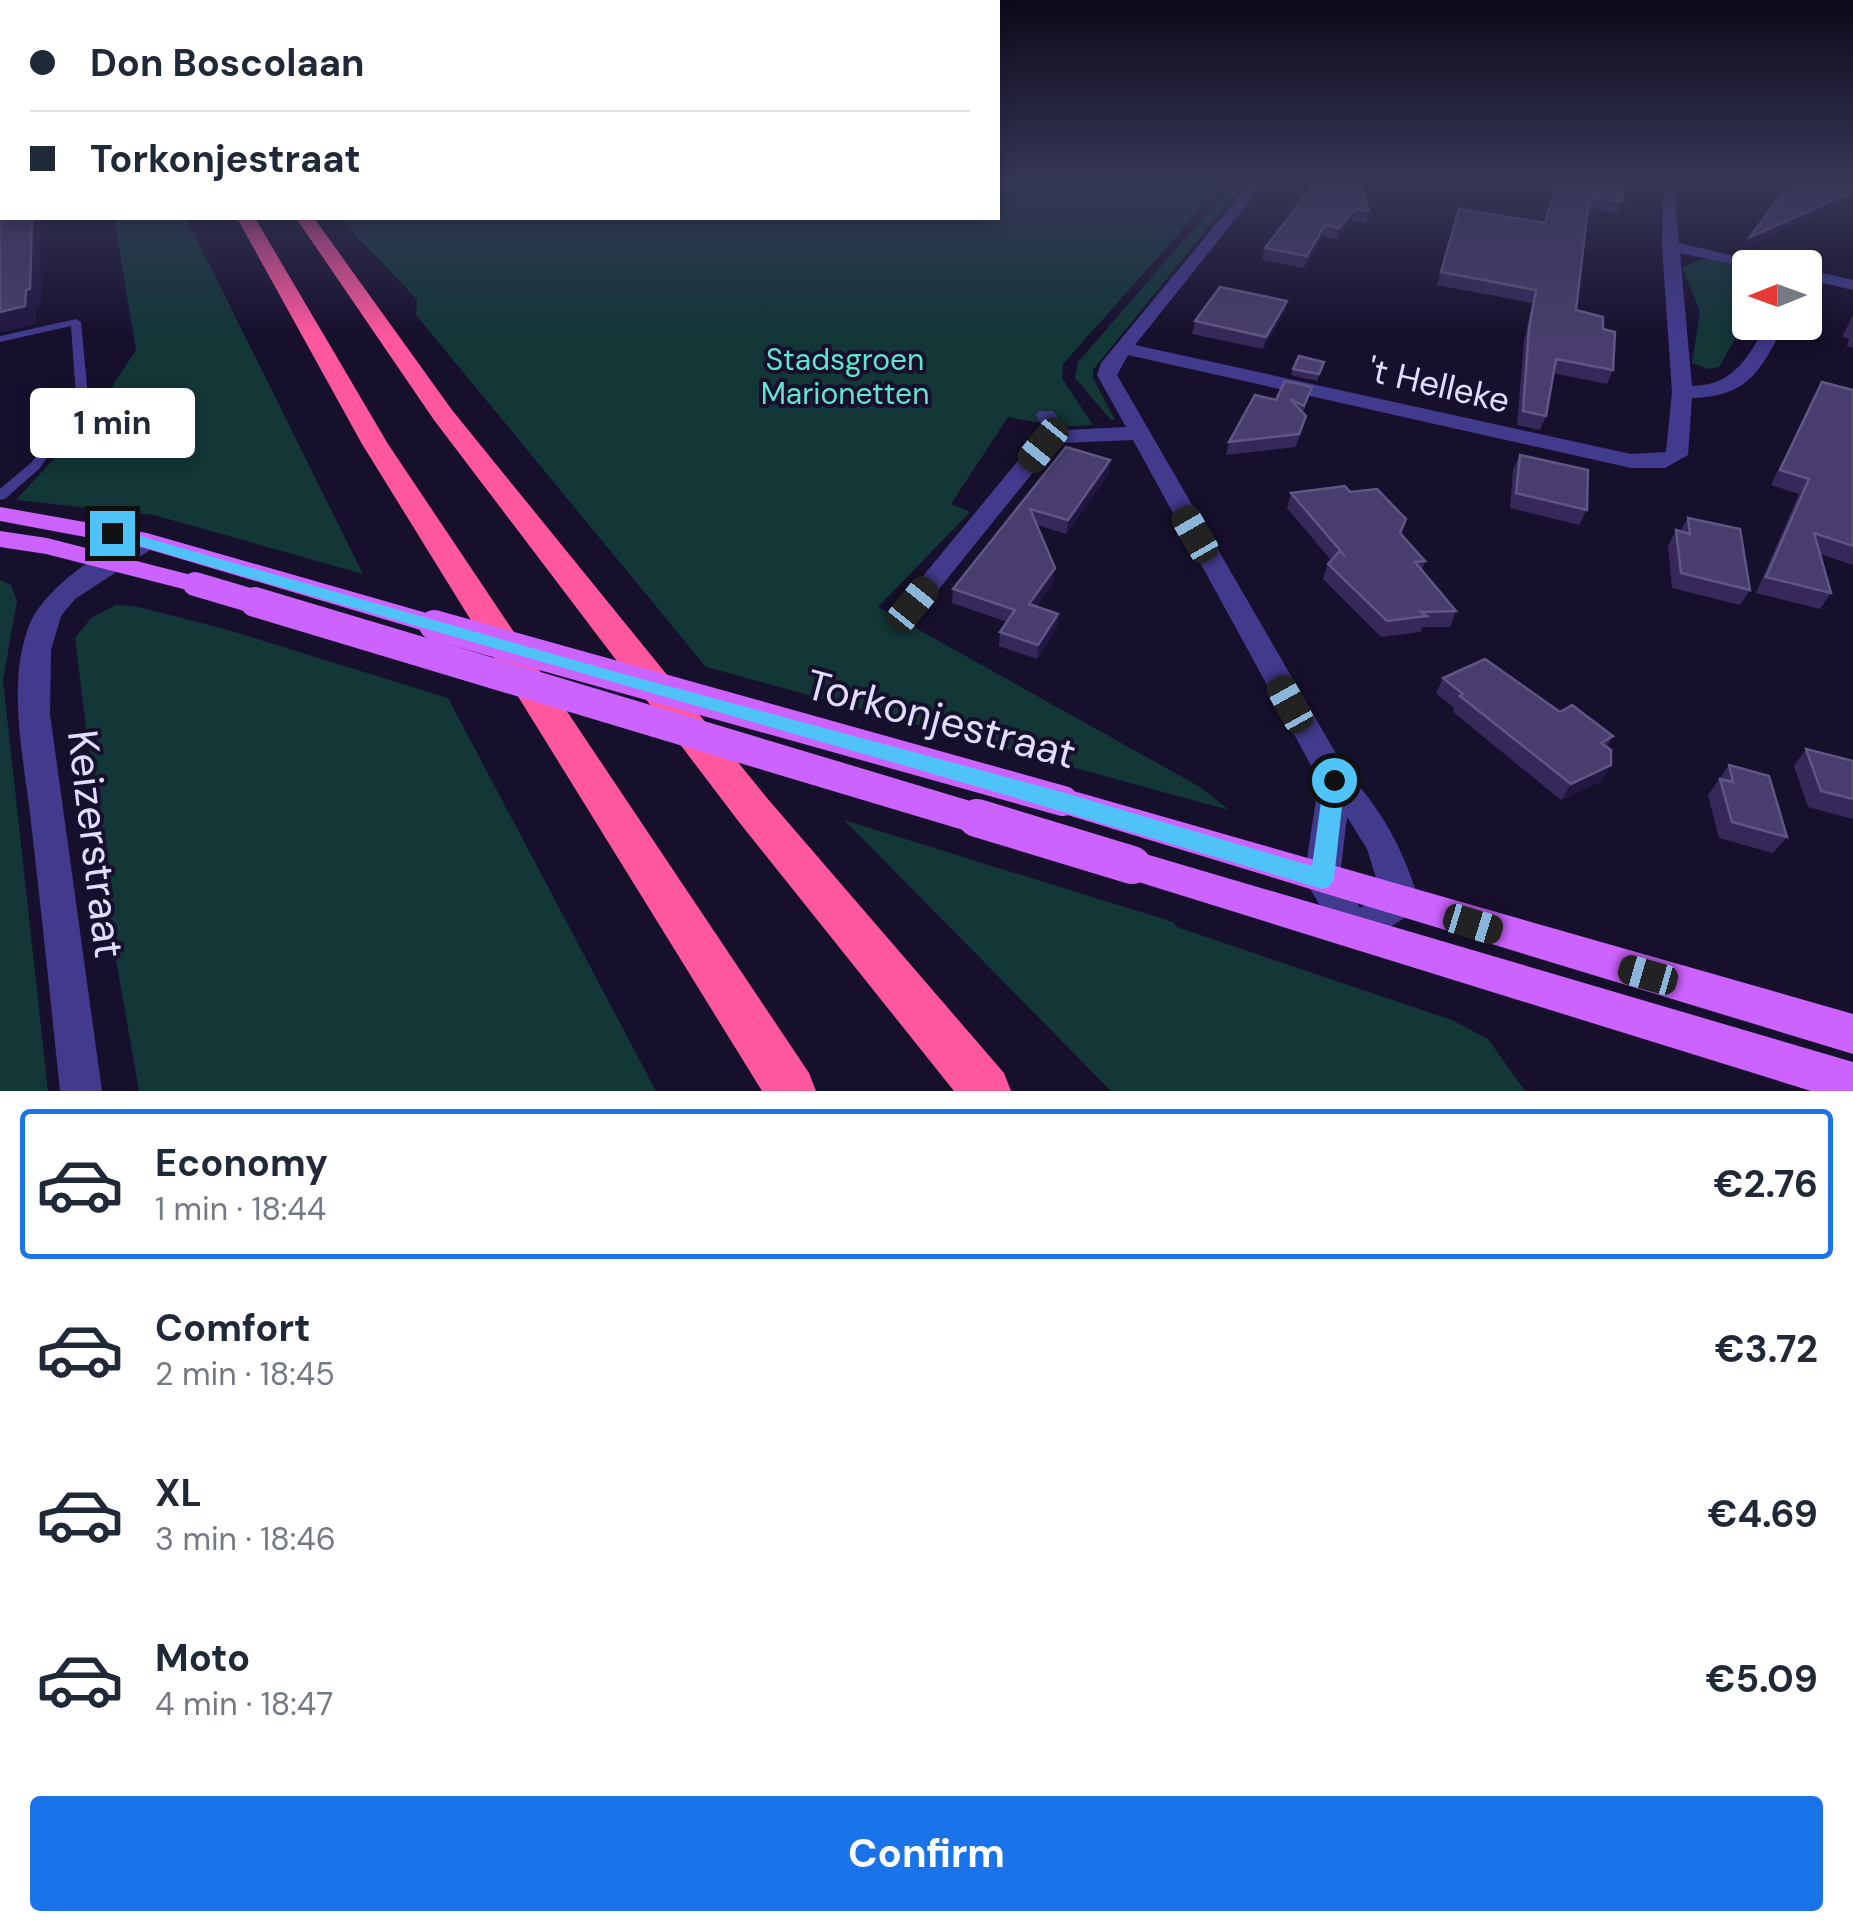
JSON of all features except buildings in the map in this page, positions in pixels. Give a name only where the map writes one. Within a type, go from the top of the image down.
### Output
[{"type":"highway","points":[[255,233],[375,444],[791,1091]]},
{"type":"highway","points":[[316,233],[467,445],[752,810],[986,1091]]},
{"type":"main road","name":"Torkonjestraat","points":[[0,514],[148,541],[634,684],[1062,801],[1853,1034]]},
{"type":"main road","points":[[0,539],[195,584],[1853,1082]]},
{"type":"street","points":[[1217,233],[1124,348],[1107,375],[1334,780],[1371,819],[1391,866],[1400,901],[1355,932],[1322,878],[1334,780]]},
{"type":"street","name":"'t Helleke","points":[[1124,348],[1647,463],[1666,462],[1676,455],[1682,392],[1669,233]]},
{"type":"street","points":[[1670,246],[1732,259]]},
{"type":"street","points":[[1822,278],[1853,284]]},
{"type":"street","points":[[1682,392],[1719,393],[1746,376],[1767,340]]},
{"type":"street","points":[[1046,415],[1059,437]]},
{"type":"street","points":[[913,604],[1043,445],[1059,437],[1137,433]]},
{"type":"street","name":"Keizerstraat","points":[[81,1091],[35,714],[35,668],[48,614],[64,596],[148,541]]},
{"type":"lane","points":[[0,339],[76,322],[82,396],[36,465],[0,496]]},
{"type":"green space","points":[[116,233],[193,233],[363,574],[154,515],[16,500],[93,416],[136,350]]},
{"type":"green space","name":"Stadsgroen Marionetten","points":[[354,233],[1180,233],[1063,364],[1062,378],[1093,425],[1063,427],[1008,417],[951,504],[970,512],[878,607],[1200,787],[1229,810],[706,667],[416,315],[417,300]]},
{"type":"green space","points":[[1190,233],[1204,233],[1093,370],[1093,378],[1115,420],[1075,378],[1078,362]]},
{"type":"green space","points":[[1701,259],[1732,262],[1734,340],[1719,367],[1709,369],[1692,363],[1700,312],[1683,268]]},
{"type":"green space","points":[[0,580],[11,585],[17,601],[3,680],[48,1091],[0,1091]]},
{"type":"green space","points":[[116,605],[225,629],[448,698],[656,1091],[139,1091],[111,931],[75,638],[91,618]]},
{"type":"green space","points":[[844,820],[1173,922],[1177,927],[1452,1020],[1488,1039],[1525,1091],[1111,1091]]},
{"type":"route","points":[[112,533],[1322,878],[1334,780]]}]
